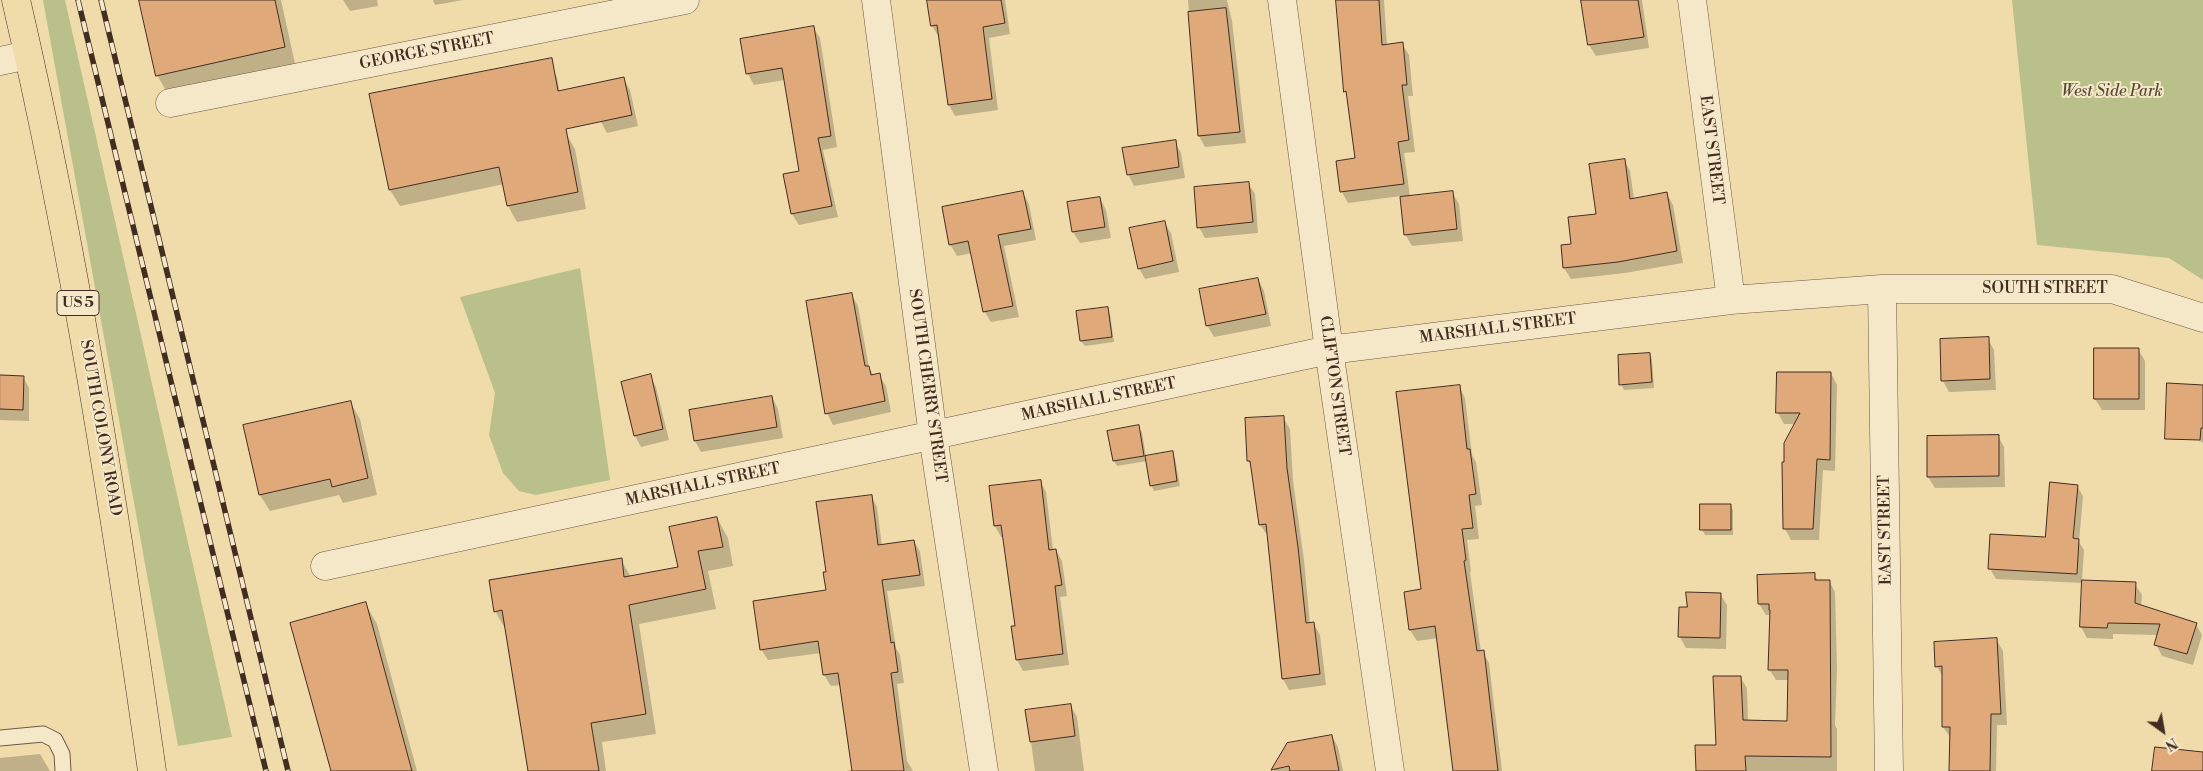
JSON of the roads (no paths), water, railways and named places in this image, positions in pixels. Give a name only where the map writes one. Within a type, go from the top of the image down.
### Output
[{"type":"main road","name":"SOUTH COLONY ROAD","points":[[16,0],[97,403],[152,771]]},
{"type":"street","name":"GEORGE STREET","points":[[170,103],[685,0]]},
{"type":"street","name":"SOUTH CHERRY STREET","points":[[876,0],[933,436],[984,771]]},
{"type":"street","name":"CLIFTON STREET","points":[[1282,0],[1329,350],[1390,771]]},
{"type":"street","name":"EAST STREET","points":[[1692,0],[1731,300]]},
{"type":"street","points":[[0,61],[28,55]]},
{"type":"street","name":"MARSHALL STREET","points":[[325,566],[1329,350],[1731,300],[1882,289]]},
{"type":"street","name":"EAST STREET","points":[[1882,289],[1889,771]]},
{"type":"street","name":"SOUTH STREET","points":[[1882,289],[2112,289],[2203,318]]},
{"type":"lane","points":[[0,738],[43,734],[56,740],[62,754],[63,771]]},
{"type":"railway","points":[[78,0],[266,771]]},
{"type":"railway","points":[[101,0],[288,771]]},
{"type":"park label","name":"West Side Park","points":[[2112,92]]}]
